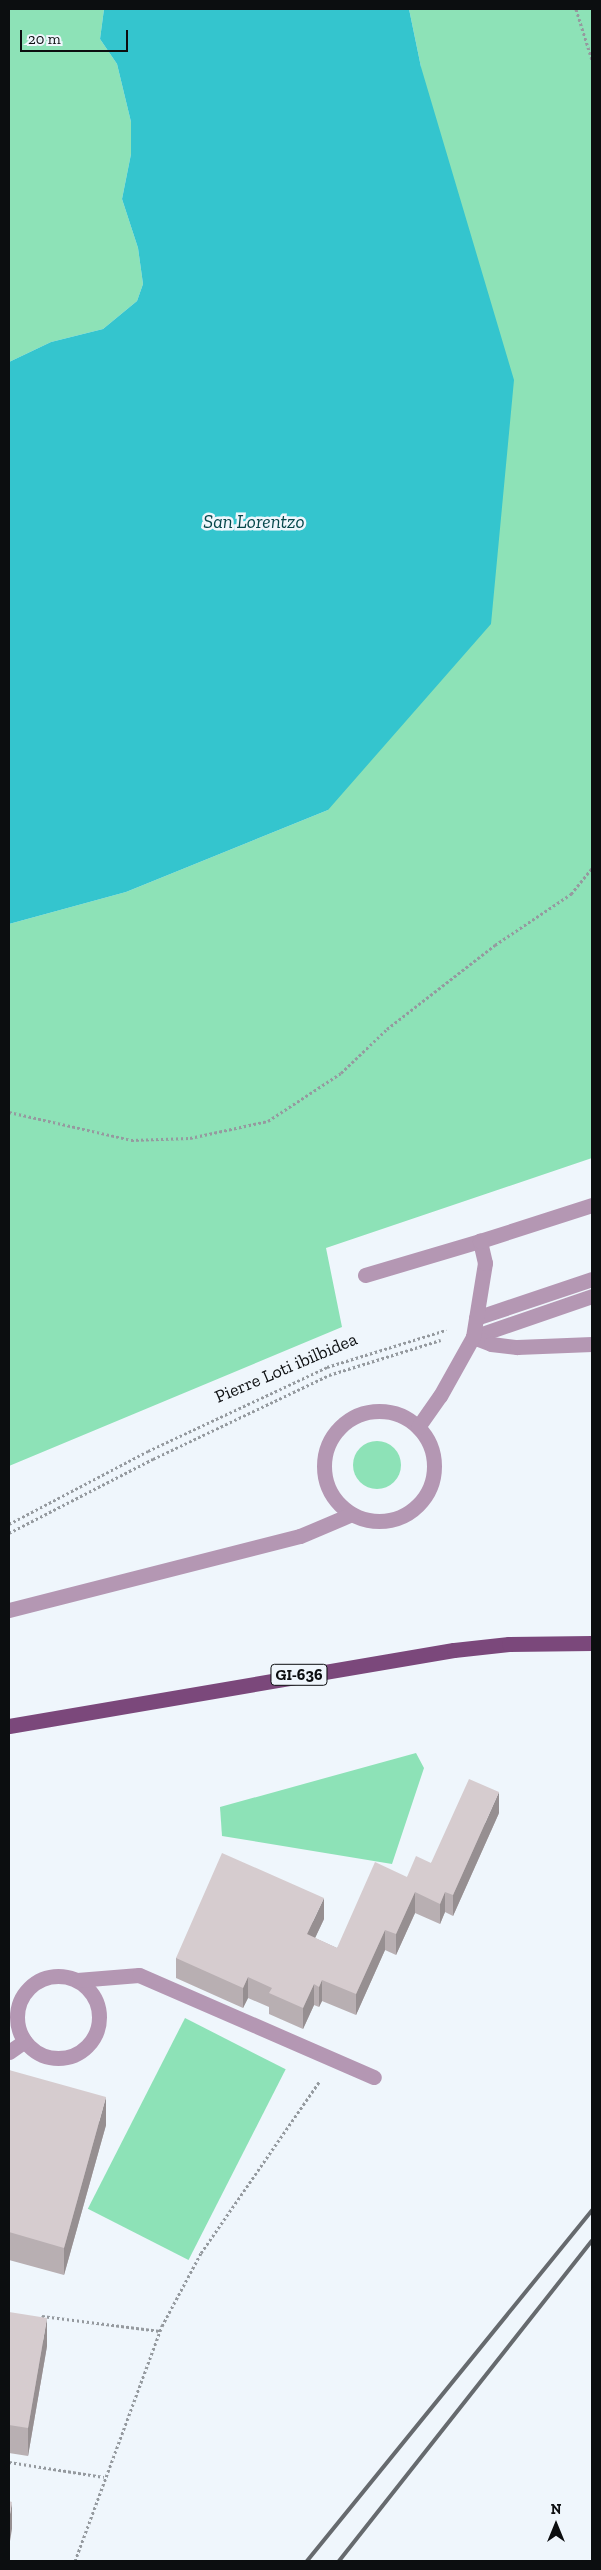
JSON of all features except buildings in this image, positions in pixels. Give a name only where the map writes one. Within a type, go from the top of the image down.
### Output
[{"type":"main road","name":"GI-636","points":[[9,1726],[454,1650],[509,1644],[592,1643]]},
{"type":"street","points":[[365,1276],[592,1205]]},
{"type":"street","points":[[418,1427],[440,1396],[475,1327],[485,1264],[480,1241]]},
{"type":"street","points":[[475,1327],[592,1279]]},
{"type":"street","points":[[475,1327],[592,1296]]},
{"type":"street","points":[[475,1327],[490,1344],[517,1348],[592,1344]]},
{"type":"street","points":[[386,1411],[404,1416],[418,1427],[428,1440],[434,1457],[434,1475],[428,1492],[417,1505],[403,1516],[386,1520],[368,1520],[352,1514],[337,1502],[328,1486],[324,1467],[326,1448],[335,1432],[350,1419],[367,1412],[386,1411]]},
{"type":"street","points":[[9,1610],[300,1536],[352,1514]]},
{"type":"street","points":[[76,1980],[95,1999],[99,2013],[94,2038],[85,2049],[60,2058],[46,2056],[25,2041],[17,2016],[27,1990],[50,1976],[76,1980],[139,1975],[374,2077]]},
{"type":"street","points":[[9,2052],[25,2041]]},
{"type":"path","points":[[576,9],[592,60]]},
{"type":"path","points":[[9,1112],[131,1140],[190,1138],[268,1121],[341,1073],[387,1029],[495,945],[571,894],[592,868]]},
{"type":"path","points":[[9,1533],[153,1458],[329,1375],[475,1327]]},
{"type":"path","name":"Pierre Loti ibilbidea","points":[[9,1524],[148,1451],[327,1367],[439,1333],[475,1327]]},
{"type":"path","points":[[75,2561],[104,2476],[160,2331],[201,2253],[324,2074],[331,2058]]},
{"type":"path","points":[[40,2325],[42,2316],[160,2331]]},
{"type":"path","points":[[9,2462],[104,2476]]},
{"type":"green space","points":[[9,9],[104,9],[100,39],[117,64],[131,122],[131,154],[122,199],[138,248],[143,284],[137,301],[103,329],[51,342],[9,362]]},
{"type":"green space","points":[[409,9],[592,9],[592,1158],[326,1248],[342,1327],[9,1466],[9,924],[126,892],[328,810],[421,67]]},
{"type":"green space","points":[[372,1441],[382,1441],[394,1448],[401,1460],[401,1470],[394,1482],[382,1489],[372,1489],[364,1485],[357,1478],[353,1470],[353,1460],[357,1452],[364,1445]]},
{"type":"green space","points":[[416,1753],[424,1768],[392,1864],[222,1836],[220,1807]]},
{"type":"green space","points":[[185,2018],[286,2069],[189,2260],[88,2209]]},
{"type":"water","name":"San Lorentzo","points":[[104,9],[409,9],[421,67],[514,380],[491,624],[328,810],[126,892],[9,924],[9,362],[51,342],[103,329],[137,301],[143,284],[138,248],[122,199],[131,154],[131,122],[117,64],[100,39]]},
{"type":"railway","points":[[307,2561],[592,2210]]},
{"type":"railway","points":[[339,2561],[592,2241]]}]
